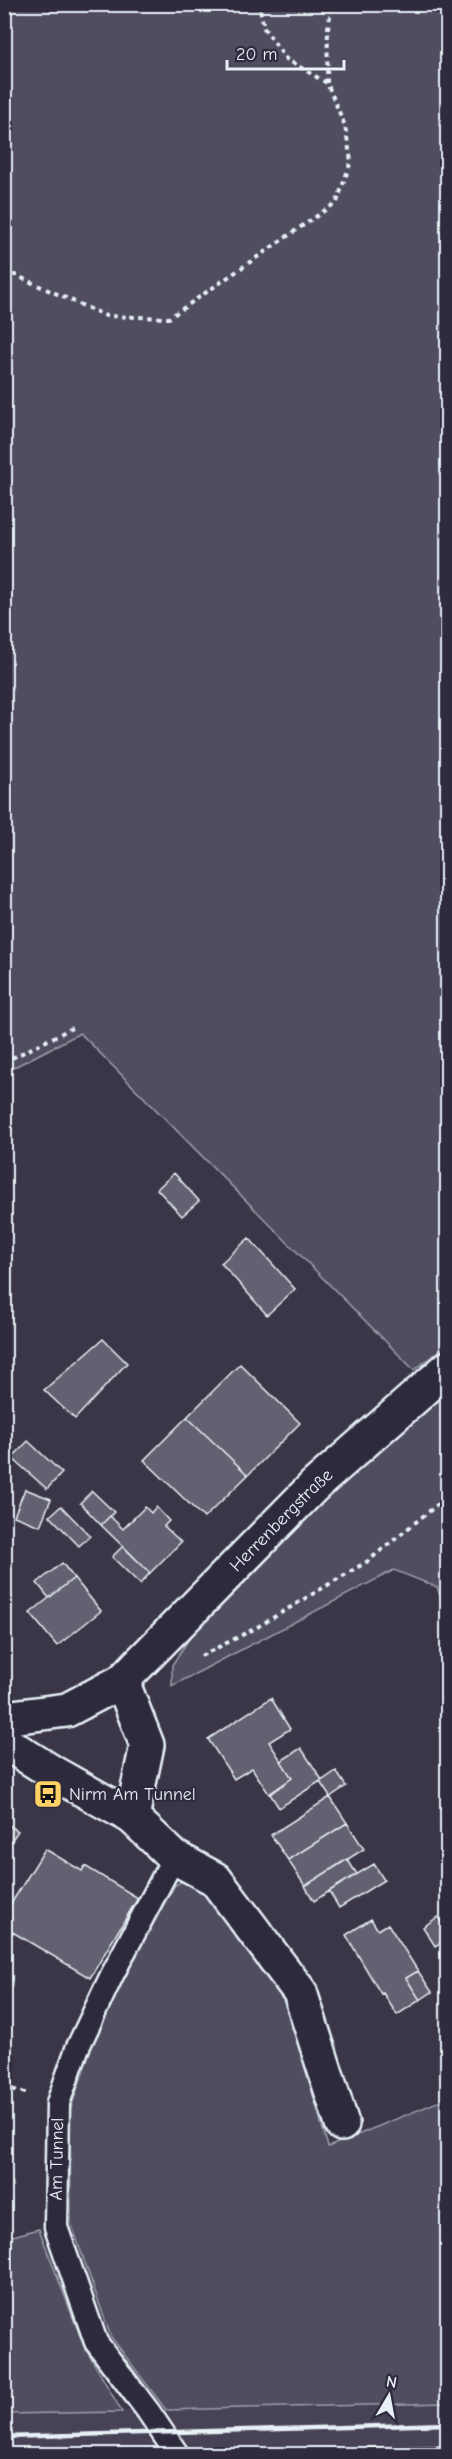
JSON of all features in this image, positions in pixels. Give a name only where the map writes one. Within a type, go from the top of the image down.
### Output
[{"type":"street","name":"Herrenbergstraße","points":[[4,1718],[68,1710],[122,1681],[314,1486],[447,1368]]},
{"type":"street","points":[[122,1681],[147,1744],[132,1817]]},
{"type":"street","points":[[4,1742],[55,1774],[132,1817],[174,1857],[215,1879],[300,1992],[342,2124]]},
{"type":"lane","name":"Am Tunnel","points":[[174,1857],[112,1975],[77,2049],[58,2103],[56,2227],[96,2342],[148,2410],[177,2454]]},
{"type":"path","points":[[259,4],[264,28],[286,59],[327,83]]},
{"type":"path","points":[[4,275],[15,275],[106,316],[169,318],[337,202],[351,161],[345,126],[327,83],[328,28],[332,4]]},
{"type":"path","points":[[4,1062],[72,1028]]},
{"type":"path","points":[[194,1661],[254,1629],[368,1561],[447,1496]]},
{"type":"shaded area","points":[[5,4],[447,5],[448,1344],[414,1370],[80,1033],[5,1072]]},
{"type":"shaded area","points":[[447,1390],[447,1616],[437,1587],[394,1570],[172,1686],[172,1665],[198,1625],[321,1502]]},
{"type":"shaded area","points":[[190,1877],[206,1888],[286,2001],[328,2147],[447,2098],[447,2403],[166,2410],[111,2337],[71,2223],[70,2111],[89,2054],[121,1980],[175,1885]]},
{"type":"shaded area","points":[[39,2229],[84,2346],[122,2412],[5,2414],[5,2238]]},
{"type":"shaded area","points":[[447,2403],[447,2454],[5,2454],[4,2414]]},
{"type":"building","points":[[174,1173],[199,1201],[182,1216],[157,1189]]},
{"type":"building","points":[[249,1238],[295,1289],[267,1315],[221,1263]]},
{"type":"building","points":[[103,1339],[127,1363],[75,1419],[44,1390]]},
{"type":"building","points":[[240,1364],[300,1423],[248,1475],[187,1417]]},
{"type":"building","points":[[187,1417],[248,1475],[204,1518],[144,1460]]},
{"type":"building","points":[[28,1441],[62,1473],[47,1489],[12,1458]]},
{"type":"building","points":[[25,1489],[51,1499],[40,1526],[14,1516]]},
{"type":"building","points":[[92,1491],[114,1512],[101,1525],[80,1503]]},
{"type":"building","points":[[61,1506],[90,1536],[79,1546],[50,1516]]},
{"type":"building","points":[[145,1507],[151,1513],[156,1507],[169,1521],[164,1526],[181,1542],[150,1573],[101,1525],[110,1516],[123,1529]]},
{"type":"building","points":[[123,1546],[150,1573],[140,1584],[112,1557]]},
{"type":"building","points":[[62,1563],[74,1578],[49,1598],[37,1583]]},
{"type":"building","points":[[74,1578],[101,1611],[57,1646],[30,1613]]},
{"type":"building","points":[[271,1698],[290,1729],[269,1742],[292,1778],[269,1794],[252,1768],[234,1779],[208,1739]]},
{"type":"building","points":[[301,1748],[322,1780],[279,1808],[270,1794],[292,1778],[281,1761]]},
{"type":"building","points":[[336,1771],[346,1786],[330,1797],[320,1782]]},
{"type":"building","points":[[330,1797],[347,1823],[288,1860],[271,1835]]},
{"type":"building","points":[[4,1822],[18,1831],[4,1851]]},
{"type":"building","points":[[347,1823],[364,1849],[305,1886],[288,1860]]},
{"type":"building","points":[[45,1849],[82,1871],[85,1866],[138,1898],[90,1978],[4,1927],[4,1915]]},
{"type":"building","points":[[347,1859],[357,1874],[314,1901],[305,1886]]},
{"type":"building","points":[[374,1864],[384,1880],[339,1908],[329,1891]]},
{"type":"building","points":[[438,1917],[448,1932],[448,1938],[435,1946],[423,1927]]},
{"type":"building","points":[[371,1919],[378,1930],[388,1924],[418,1971],[406,1978],[420,2000],[397,2015],[383,1993],[381,1994],[346,1935]]},
{"type":"building","points":[[418,1971],[432,1992],[420,2000],[406,1978]]},
{"type":"railway","points":[[4,2437],[448,2424]]},
{"type":"railway","points":[[180,2454],[448,2447]]},
{"type":"place","name":"Nirm Am Tunnel","points":[[48,1794]]}]
